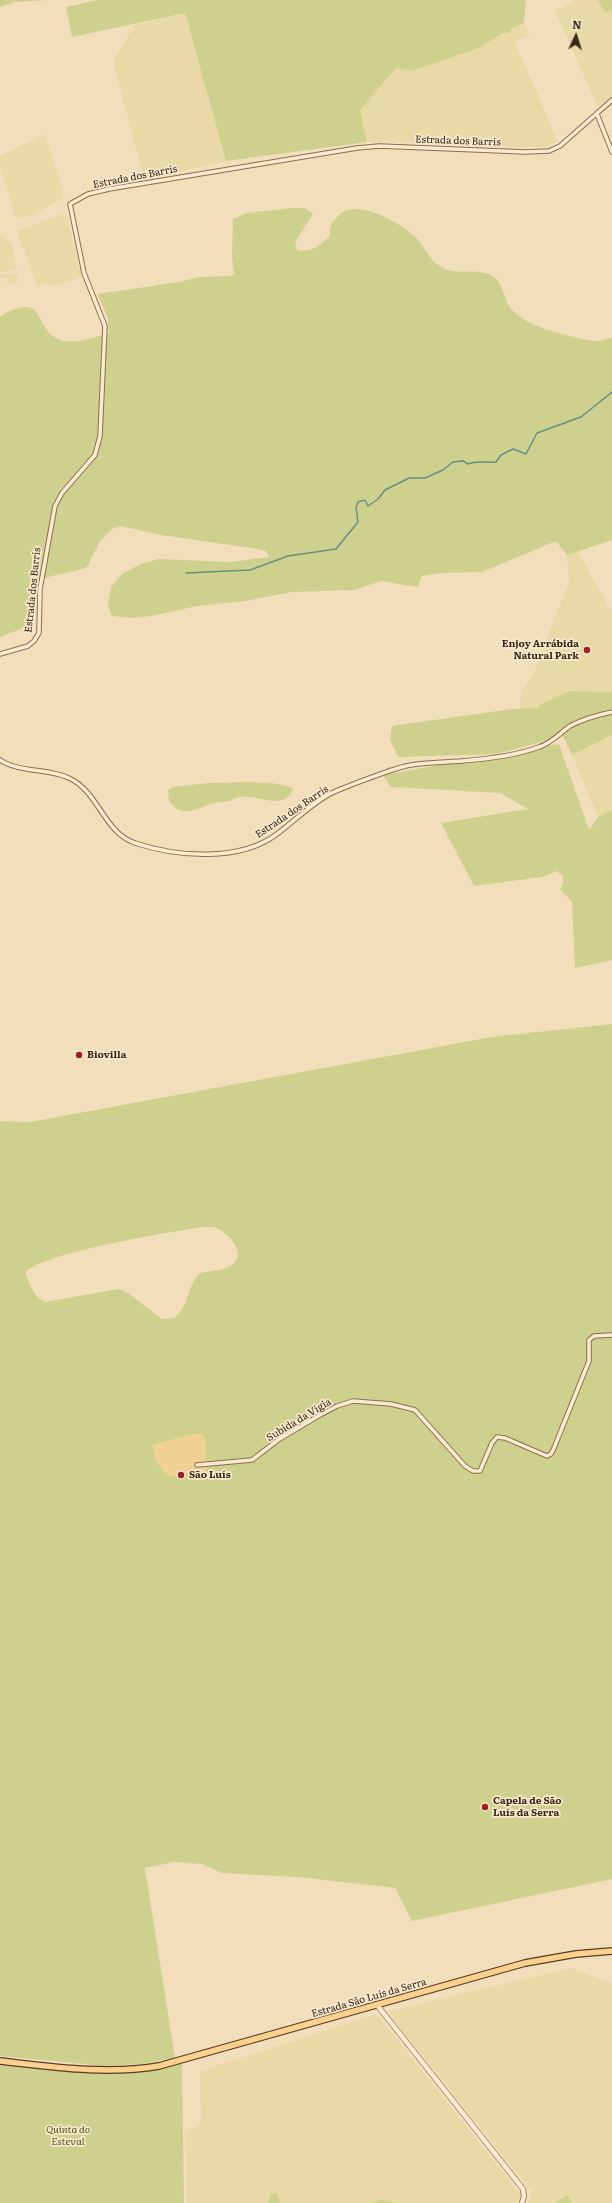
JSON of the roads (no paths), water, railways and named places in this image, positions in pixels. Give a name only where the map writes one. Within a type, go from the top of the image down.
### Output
[{"type":"main road","name":"Estrada São Luís da Serra","points":[[0,2061],[96,2070],[132,2070],[174,2063],[525,1963],[576,1954],[612,1951]]},
{"type":"street","name":"Estrada dos Barris","points":[[0,654],[28,646],[34,641],[39,633],[40,589],[43,564],[55,506],[62,493],[95,455],[100,436],[105,326],[84,273],[70,204],[88,194],[109,189],[357,148],[379,146],[526,152],[549,151],[572,136],[612,100]]},
{"type":"street","points":[[597,114],[612,152]]},
{"type":"street","points":[[606,137],[612,136]]},
{"type":"street","name":"Estrada dos Barris","points":[[0,760],[7,764],[55,772],[70,779],[85,790],[121,837],[160,850],[183,854],[203,855],[245,849],[260,844],[276,835],[309,807],[329,794],[386,773],[411,765],[491,758],[519,753],[541,747],[582,720],[612,712]]},
{"type":"street","name":"Subida da Vigia","points":[[197,1465],[252,1460],[278,1440],[336,1406],[353,1401],[391,1404],[415,1410],[465,1466],[474,1471],[480,1471],[492,1443],[497,1437],[505,1438],[547,1456],[551,1454],[554,1448],[589,1361],[589,1340],[594,1336],[612,1335]]},
{"type":"street","points":[[377,2005],[523,2189],[524,2196],[522,2203]]},
{"type":"waterway","points":[[186,573],[250,570],[288,556],[336,549],[358,522],[356,508],[358,502],[365,500],[368,506],[378,499],[385,490],[409,478],[425,478],[443,470],[453,462],[463,461],[468,464],[478,462],[496,462],[501,455],[513,449],[526,454],[537,433],[581,417],[612,392]]},
{"type":"place","name":"Enjoy Arrábida Natural Park","points":[[587,650]]},
{"type":"place","name":"Biovilla","points":[[79,1055]]},
{"type":"place","name":"São Luís","points":[[181,1475]]},
{"type":"place","name":"Capela de São Luís da Serra","points":[[485,1807]]},
{"type":"park label","name":"Quinta do Esteval","points":[[68,2136]]}]
